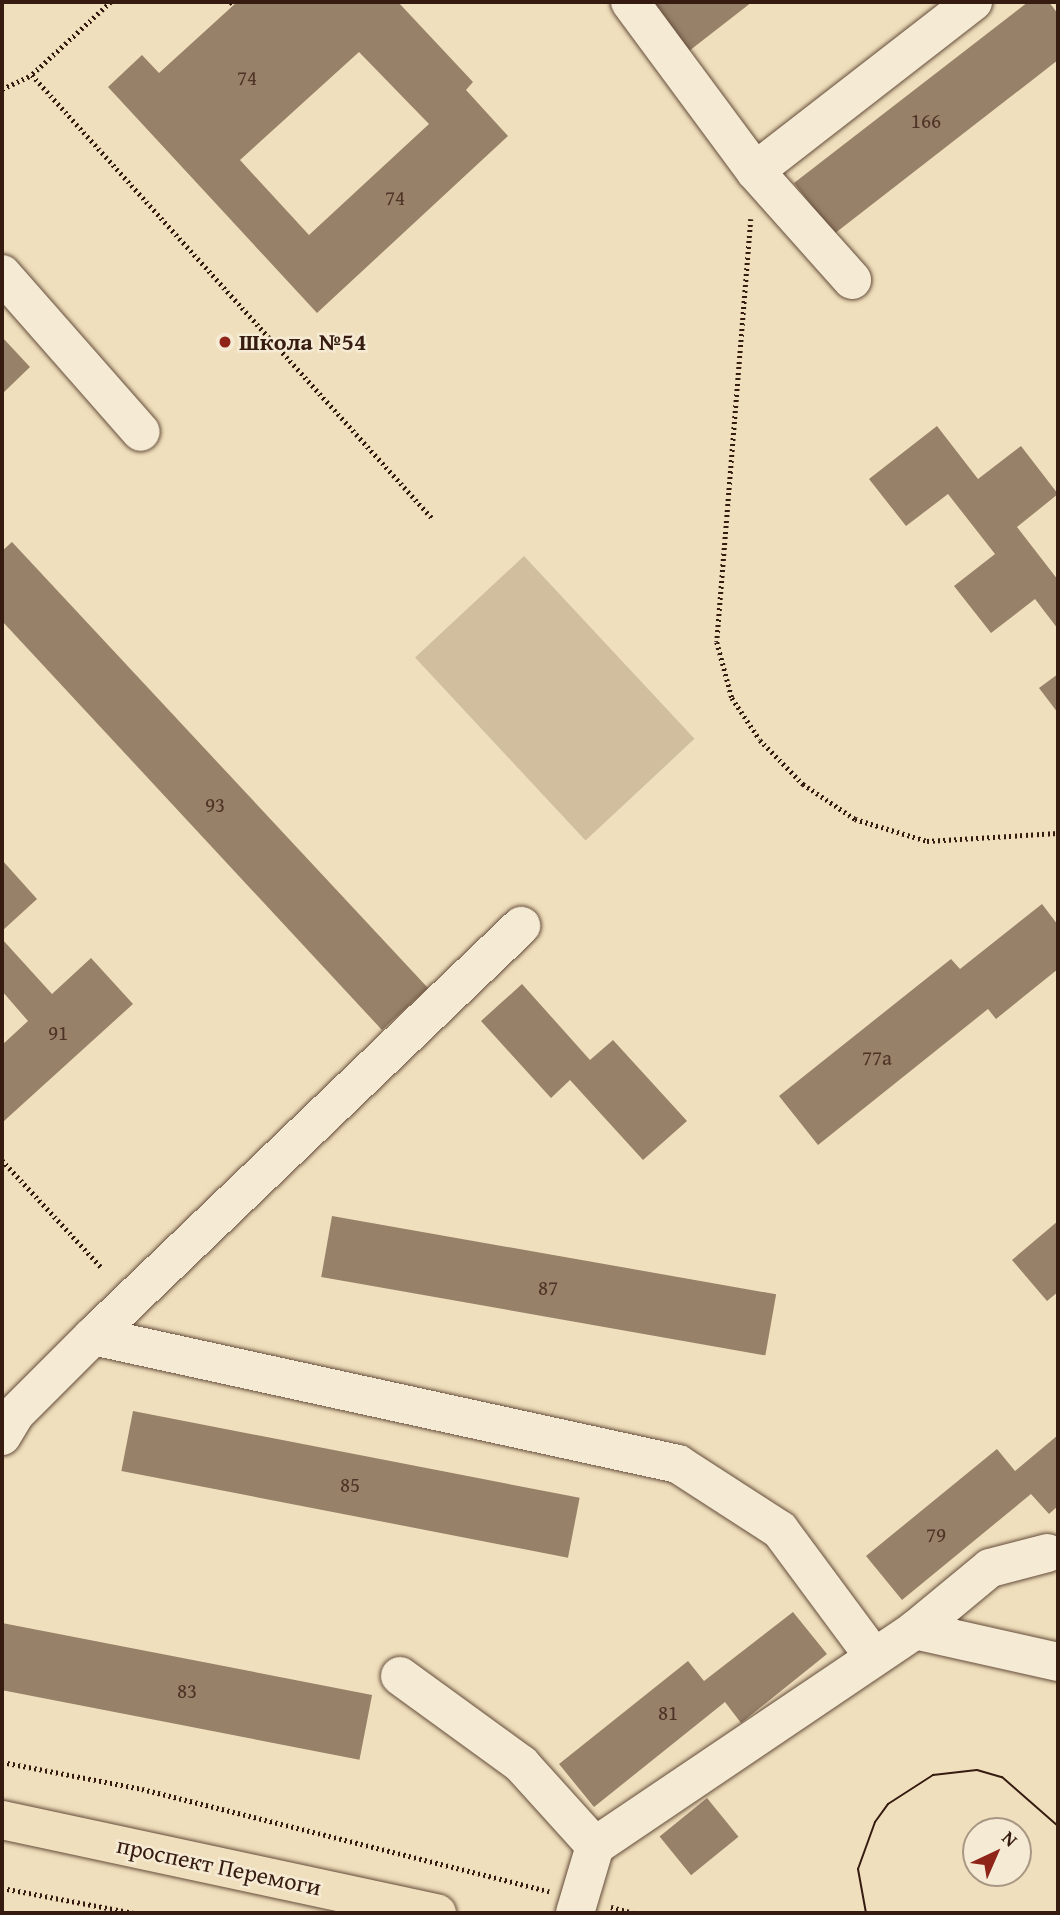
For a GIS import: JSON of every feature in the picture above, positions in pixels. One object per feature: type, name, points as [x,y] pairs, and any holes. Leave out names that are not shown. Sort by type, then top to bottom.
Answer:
[{"type":"main road","name":"проспект Перемоги","points":[[2,1820],[437,1913]]},
{"type":"lane","points":[[630,2],[755,171],[852,280]]},
{"type":"lane","points":[[755,171],[973,2]]},
{"type":"lane","points":[[2,274],[141,432]]},
{"type":"lane","points":[[2,1436],[15,1414],[93,1336],[522,926]]},
{"type":"lane","points":[[93,1336],[678,1464],[780,1530],[874,1657]]},
{"type":"lane","points":[[577,1906],[595,1846],[915,1630],[990,1569],[1047,1553]]},
{"type":"lane","points":[[915,1630],[1058,1662]]},
{"type":"lane","points":[[400,1676],[521,1764],[595,1846]]},
{"type":"path","points":[[2,89],[32,75],[111,2]]},
{"type":"path","points":[[32,75],[432,518]]},
{"type":"path","points":[[755,171],[717,642],[732,698],[760,740],[803,784],[855,819],[927,841],[1058,833]]},
{"type":"path","points":[[2,1160],[101,1267]]},
{"type":"path","points":[[2,1762],[142,1788],[577,1906],[634,1913]]},
{"type":"path","points":[[2,1888],[134,1913]]},
{"type":"shaded area","points":[[524,556],[694,739],[586,840],[415,658]]},
{"type":"building","points":[[237,2],[398,2],[473,82],[466,90],[508,136],[317,313],[108,87],[142,55],[159,73]],"holes":[[[359,52],[429,124],[309,235],[240,160]]]},
{"type":"building","points":[[650,2],[752,2],[689,51]]},
{"type":"building","points":[[1028,2],[1049,2],[1058,14],[1058,60],[834,234],[794,183]]},
{"type":"building","points":[[2,337],[30,367],[2,394]]},
{"type":"building","points":[[937,426],[978,479],[1021,446],[1058,494],[1017,527],[1058,580],[1058,629],[1035,599],[991,633],[954,586],[995,554],[948,494],[906,526],[869,479]]},
{"type":"building","points":[[12,542],[428,988],[382,1030],[2,621],[2,551]]},
{"type":"building","points":[[1058,674],[1058,713],[1039,688]]},
{"type":"building","points":[[2,860],[37,899],[2,931]]},
{"type":"building","points":[[1042,904],[1058,925],[1058,969],[996,1019],[988,1009],[818,1145],[779,1096],[951,959],[960,969]]},
{"type":"building","points":[[2,939],[52,994],[91,958],[133,1004],[4,1121],[2,1045],[28,1021],[2,991]]},
{"type":"building","points":[[522,984],[590,1060],[613,1040],[687,1121],[643,1160],[570,1080],[551,1098],[481,1021]]},
{"type":"building","points":[[332,1216],[776,1294],[765,1355],[321,1277]]},
{"type":"building","points":[[1058,1221],[1058,1292],[1047,1301],[1012,1260]]},
{"type":"building","points":[[133,1411],[580,1498],[568,1558],[121,1471]]},
{"type":"building","points":[[1058,1435],[1058,1506],[1049,1514],[1031,1494],[902,1600],[866,1556],[997,1449],[1015,1471]]},
{"type":"building","points":[[793,1612],[827,1654],[741,1723],[725,1702],[594,1807],[559,1764],[688,1661],[704,1681]]},
{"type":"building","points":[[2,1623],[372,1695],[359,1760],[2,1690]]},
{"type":"building","points":[[707,1798],[738,1837],[691,1875],[660,1836]]},
{"type":"tram line","points":[[866,1913],[858,1869],[875,1822],[888,1804],[933,1775],[977,1770],[1002,1777],[1058,1826]]},
{"type":"place","name":"Школа №54","points":[[225,342]]}]
